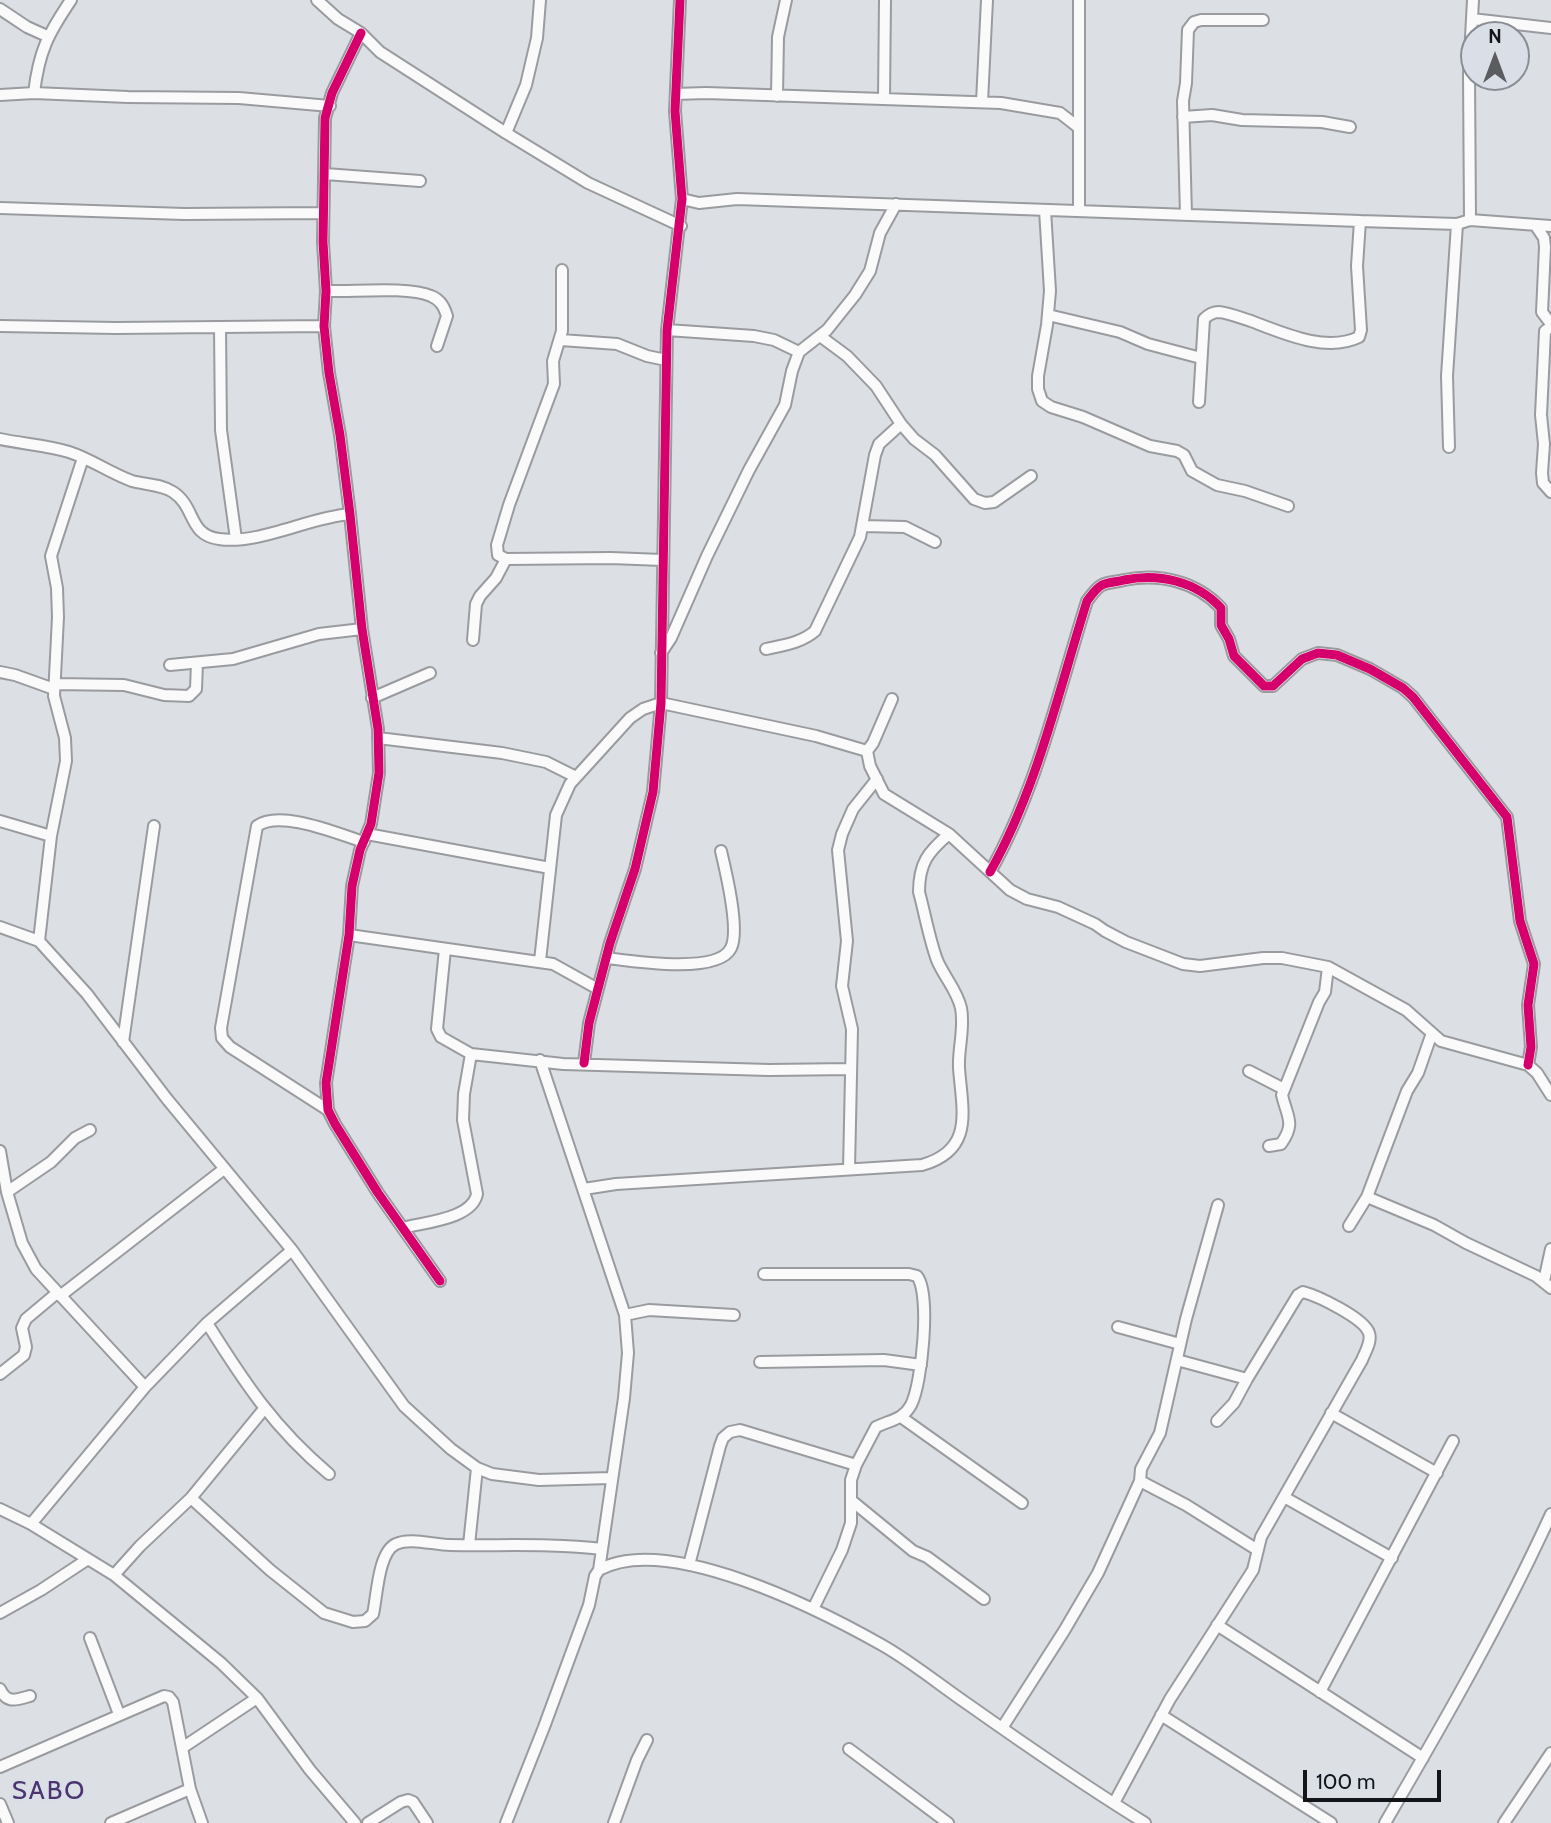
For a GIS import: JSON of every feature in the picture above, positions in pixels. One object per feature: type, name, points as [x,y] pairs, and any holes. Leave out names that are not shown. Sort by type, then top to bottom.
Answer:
[{"type":"street","points":[[34,93],[39,58],[47,36],[71,0]]},
{"type":"street","points":[[319,0],[338,19],[362,33],[380,52],[587,183],[681,221]]},
{"type":"street","points":[[506,133],[526,85],[537,38],[540,0]]},
{"type":"street","points":[[584,1063],[598,989],[635,869],[653,792],[661,703],[667,330],[682,199],[675,111],[680,0]]},
{"type":"street","points":[[776,96],[778,37],[786,0]]},
{"type":"street","points":[[884,99],[885,0]]},
{"type":"street","points":[[982,102],[987,0]]},
{"type":"street","points":[[1079,0],[1079,211]]},
{"type":"street","points":[[1470,220],[1469,74],[1473,0]]},
{"type":"street","points":[[0,9],[27,27],[47,36]]},
{"type":"street","points":[[1472,19],[1551,28]]},
{"type":"street","points":[[1186,215],[1183,117],[1186,35],[1190,26],[1200,20],[1264,20]]},
{"type":"street","points":[[328,1110],[326,1083],[349,935],[352,886],[376,803],[379,773],[378,738],[324,326],[325,118],[332,93],[362,33]]},
{"type":"street","points":[[0,95],[34,93],[239,98],[330,106]]},
{"type":"street","points":[[676,94],[1001,103],[1060,113],[1078,127]]},
{"type":"street","points":[[1060,113],[1079,102]]},
{"type":"street","points":[[1183,117],[1212,115],[1242,120],[1322,122],[1350,127]]},
{"type":"street","points":[[325,174],[420,181]]},
{"type":"street","points":[[682,199],[699,203],[737,199],[1457,224],[1470,220],[1551,226]]},
{"type":"street","points":[[681,221],[699,203]]},
{"type":"street","points":[[661,653],[671,638],[749,470],[785,405],[799,352],[839,318],[870,271],[880,233],[896,204]]},
{"type":"street","points":[[0,208],[184,214],[323,213]]},
{"type":"street","points":[[1045,210],[1050,291],[1038,376],[1042,401],[1150,446],[1177,451],[1184,455],[1192,471],[1217,485],[1245,491],[1288,506]]},
{"type":"street","points":[[1199,402],[1204,319],[1209,314],[1219,312],[1307,340],[1341,342],[1359,337],[1361,330],[1357,266],[1360,221]]},
{"type":"street","points":[[1449,447],[1447,376],[1457,224]]},
{"type":"street","points":[[1536,226],[1544,238],[1545,247],[1542,312],[1551,326],[1545,331],[1541,422],[1544,444],[1542,473],[1544,483],[1551,492]]},
{"type":"street","points":[[562,270],[561,340],[553,361],[553,390],[509,505],[497,545],[498,555],[506,559],[611,558],[662,561]]},
{"type":"street","points":[[326,292],[412,292],[431,296],[442,303],[447,316],[437,346]]},
{"type":"street","points":[[1048,315],[1120,332],[1148,344],[1202,358]]},
{"type":"street","points":[[0,326],[324,326]]},
{"type":"street","points":[[220,327],[220,430],[236,539]]},
{"type":"street","points":[[667,330],[754,336],[774,340],[799,352]]},
{"type":"street","points":[[820,335],[876,386],[914,439],[935,455],[974,499],[985,503],[994,502],[1031,477]]},
{"type":"street","points":[[561,340],[617,344],[666,360]]},
{"type":"street","points":[[766,649],[795,643],[815,631],[851,561],[863,526],[879,444],[901,424]]},
{"type":"street","points":[[0,439],[52,448],[83,458],[121,477],[168,489],[185,502],[197,530],[206,536],[219,539],[263,534],[329,516],[350,514]]},
{"type":"street","points":[[39,942],[51,836],[66,761],[65,738],[54,686],[58,607],[51,556],[83,458]]},
{"type":"street","points":[[863,526],[905,527],[935,542]]},
{"type":"street","points":[[473,640],[476,604],[496,578],[506,559]]},
{"type":"street","points":[[990,872],[1008,840],[1029,790],[1087,601],[1100,585],[1148,577],[1176,581],[1204,594],[1222,608],[1221,625],[1234,656],[1264,686],[1273,686],[1302,659],[1318,653],[1337,655],[1370,669],[1403,688],[1496,801],[1507,817],[1520,921],[1534,964],[1528,1004],[1531,1048],[1528,1065]]},
{"type":"street","points":[[170,665],[233,659],[320,634],[362,629]]},
{"type":"street","points":[[0,672],[54,686],[124,685],[164,695],[189,696],[196,689],[197,663]]},
{"type":"street","points":[[372,698],[430,673]]},
{"type":"street","points":[[892,698],[867,751],[870,766],[884,794],[949,834],[1010,890],[1027,899],[1058,907],[1126,942],[1183,964],[1200,966],[1282,958],[1328,967],[1406,1010],[1441,1041],[1528,1065],[1537,1073],[1551,1095]]},
{"type":"street","points":[[540,961],[556,815],[562,798],[576,777],[630,718],[643,709],[661,703],[816,736],[867,751]]},
{"type":"street","points":[[378,738],[502,753],[546,762],[576,777]]},
{"type":"street","points":[[849,1169],[851,1019],[842,986],[847,941],[838,850],[853,809],[877,779]]},
{"type":"street","points":[[0,821],[51,836]]},
{"type":"street","points":[[440,1281],[378,1193],[328,1110],[230,1047],[222,1038],[221,1028],[257,826],[269,821],[284,821],[365,838],[550,868]]},
{"type":"street","points":[[123,1042],[154,826]]},
{"type":"street","points":[[584,1189],[616,1184],[922,1165],[939,1160],[954,1147],[961,1134],[964,1106],[959,1068],[961,1007],[936,958],[919,892],[920,873],[927,854],[949,834]]},
{"type":"street","points":[[607,958],[661,965],[685,965],[701,963],[728,953],[733,945],[734,935],[722,851]]},
{"type":"street","points":[[0,927],[39,942],[87,994],[224,1169],[292,1250],[404,1406],[451,1449],[477,1468],[492,1474],[539,1480],[611,1478]]},
{"type":"street","points":[[349,935],[540,961],[553,964],[598,989]]},
{"type":"street","points":[[445,949],[437,1029],[441,1037],[471,1054],[563,1064],[769,1070],[851,1069]]},
{"type":"street","points":[[1269,1146],[1281,1144],[1289,1131],[1288,1113],[1282,1095],[1325,992],[1328,967]]},
{"type":"street","points":[[1349,1226],[1367,1197],[1432,1033]]},
{"type":"street","points":[[403,1228],[460,1214],[476,1201],[463,1119],[471,1054]]},
{"type":"street","points":[[540,1060],[625,1315],[628,1353],[624,1398],[599,1570]]},
{"type":"street","points":[[1249,1071],[1284,1089]]},
{"type":"street","points":[[7,1192],[51,1162],[75,1138],[90,1130]]},
{"type":"street","points":[[0,1151],[7,1192],[22,1243],[36,1269],[145,1387]]},
{"type":"street","points":[[0,1374],[24,1355],[26,1347],[22,1328],[26,1319],[224,1169]]},
{"type":"street","points":[[1367,1197],[1419,1218],[1547,1284],[1551,1249]]},
{"type":"street","points":[[1002,1728],[1098,1573],[1140,1480],[1141,1469],[1160,1433],[1180,1345],[1218,1205]]},
{"type":"street","points":[[31,1524],[145,1387],[207,1322],[292,1250]]},
{"type":"street","points":[[764,1274],[877,1273],[917,1276],[921,1281],[923,1294],[924,1344],[912,1404],[901,1418],[876,1427],[856,1465],[851,1480],[851,1523],[842,1550],[813,1609]]},
{"type":"street","points":[[1114,1803],[1161,1715],[1253,1570],[1256,1549],[1362,1360],[1370,1334],[1363,1325],[1313,1295],[1303,1292],[1298,1295],[1234,1403],[1217,1420]]},
{"type":"street","points":[[625,1315],[649,1310],[734,1315]]},
{"type":"street","points":[[207,1322],[264,1409],[302,1452],[329,1474]]},
{"type":"street","points":[[1118,1326],[1180,1345]]},
{"type":"street","points":[[760,1363],[884,1360],[921,1365]]},
{"type":"street","points":[[1177,1360],[1247,1379]]},
{"type":"street","points":[[114,1575],[140,1546],[191,1498],[264,1409]]},
{"type":"street","points":[[1331,1413],[1437,1473]]},
{"type":"street","points":[[901,1418],[1022,1503]]},
{"type":"street","points":[[689,1565],[720,1446],[723,1438],[730,1432],[740,1430],[760,1434],[856,1465]]},
{"type":"street","points":[[1320,1692],[1453,1441]]},
{"type":"street","points":[[469,1545],[477,1468]]},
{"type":"street","points":[[1140,1480],[1256,1549]]},
{"type":"street","points":[[1284,1497],[1392,1558]]},
{"type":"street","points":[[191,1498],[270,1570],[324,1613],[353,1622],[365,1621],[373,1614],[382,1564],[388,1551],[396,1543],[542,1544],[601,1549]]},
{"type":"street","points":[[852,1502],[913,1551],[927,1557],[984,1600]]},
{"type":"street","points":[[0,1509],[31,1524],[114,1575],[222,1663],[257,1699],[310,1770],[355,1823]]},
{"type":"street","points":[[1385,1823],[1517,1589],[1551,1514]]},
{"type":"street","points":[[0,1613],[88,1559]]},
{"type":"street","points":[[506,1823],[589,1605],[595,1576],[608,1565],[664,1560],[760,1587],[813,1609],[884,1646],[1145,1823]]},
{"type":"street","points":[[1217,1625],[1423,1758]]},
{"type":"street","points":[[90,1637],[119,1714]]},
{"type":"street","points":[[0,1689],[7,1699],[13,1701],[30,1696]]},
{"type":"street","points":[[0,1767],[157,1697],[169,1697],[173,1702],[190,1788],[202,1823]]},
{"type":"street","points":[[182,1748],[257,1699]]},
{"type":"street","points":[[1161,1715],[1331,1823]]},
{"type":"street","points":[[614,1823],[647,1740]]},
{"type":"street","points":[[849,1749],[948,1823]]},
{"type":"street","points":[[1504,1823],[1551,1754]]},
{"type":"street","points":[[111,1823],[190,1788]]},
{"type":"street","points":[[368,1823],[408,1800],[413,1802],[427,1823]]},
{"type":"street","points":[[0,1804],[8,1823]]},
{"type":"cycle path","points":[[584,1063],[589,1023],[610,943],[635,869],[653,792],[661,703],[667,330],[682,199],[675,111],[680,0]]},
{"type":"cycle path","points":[[361,33],[332,93],[325,118],[324,326],[350,514],[362,629],[378,729],[379,773],[371,824],[360,850],[352,886],[349,935],[326,1083],[328,1110],[335,1124],[378,1193],[440,1281]]},
{"type":"cycle path","points":[[990,872],[1034,774],[1087,601],[1102,585],[1124,580],[1150,578],[1189,585],[1221,608],[1221,625],[1234,656],[1264,686],[1273,686],[1302,659],[1318,653],[1337,655],[1370,669],[1403,688],[1413,697],[1507,817],[1520,921],[1534,964],[1528,1005],[1531,1047],[1528,1065]]},
{"type":"district","name":"SABO","points":[[49,1791]]}]
